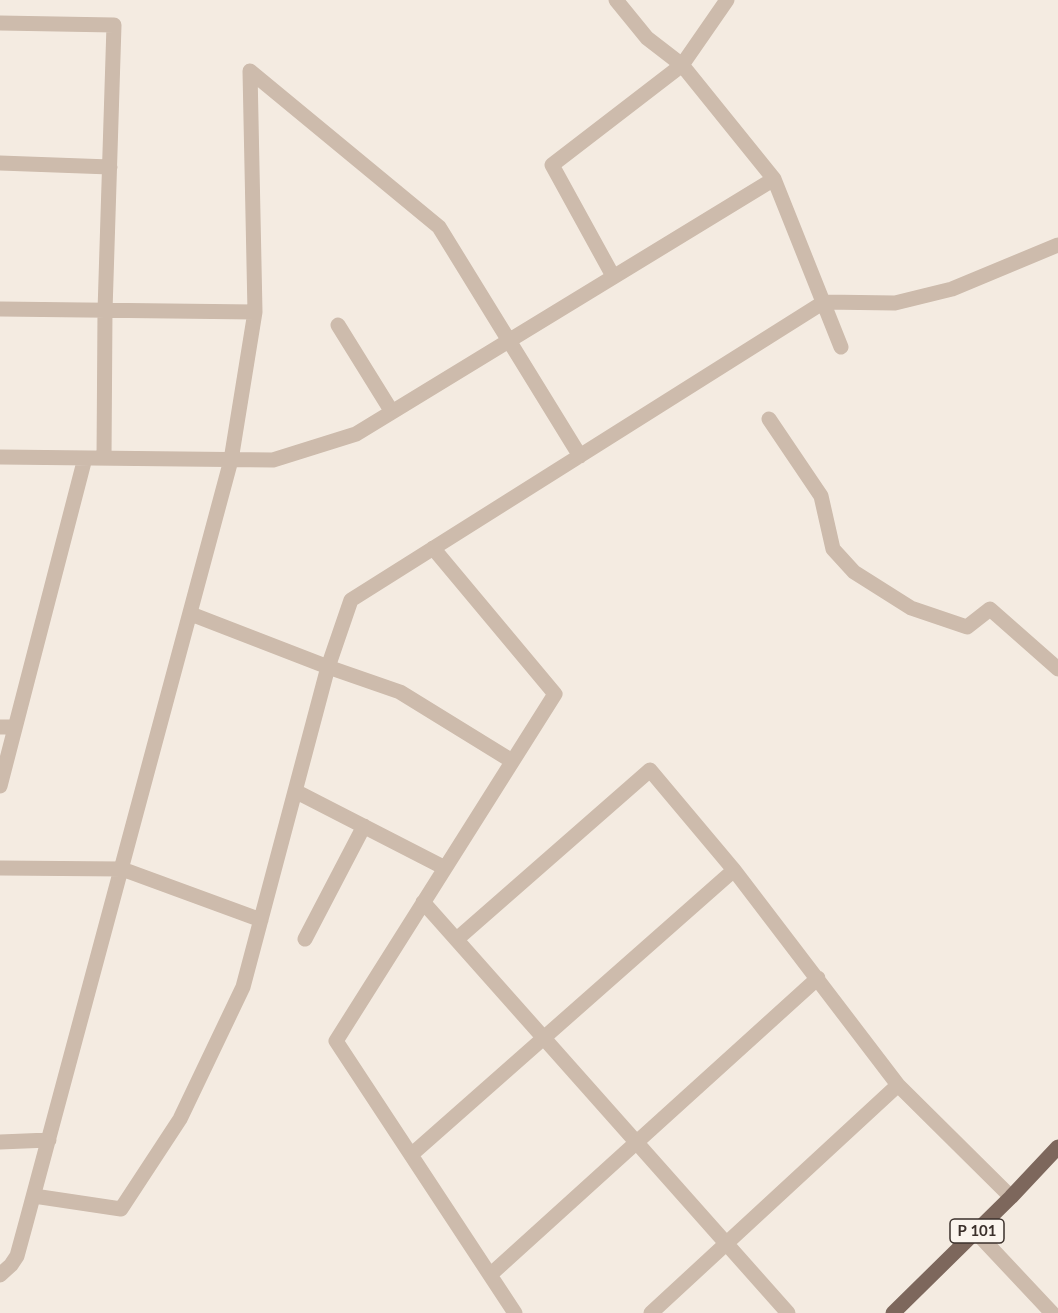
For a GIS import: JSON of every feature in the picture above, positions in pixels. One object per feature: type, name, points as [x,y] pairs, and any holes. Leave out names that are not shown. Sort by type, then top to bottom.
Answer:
[{"type":"main road","name":"P 101","points":[[893,1313],[1011,1197],[1058,1147]]},
{"type":"street","points":[[616,0],[647,38],[682,65],[774,179],[841,348]]},
{"type":"street","points":[[613,276],[552,165],[682,65],[727,0]]},
{"type":"street","points":[[0,23],[114,25],[105,310],[104,458]]},
{"type":"street","points":[[0,1275],[17,1256],[231,460],[255,312],[250,70],[439,227],[580,456]]},
{"type":"street","points":[[0,164],[110,167]]},
{"type":"street","points":[[0,457],[273,460],[356,434],[774,179]]},
{"type":"street","points":[[34,1196],[121,1209],[180,1119],[243,987],[328,668],[351,600],[824,302],[895,303],[952,289],[1058,245]]},
{"type":"street","points":[[0,309],[255,312]]},
{"type":"street","points":[[338,325],[392,412]]},
{"type":"street","points":[[769,419],[821,496],[833,549],[854,572],[911,608],[967,627],[990,609],[1058,669]]},
{"type":"street","points":[[0,786],[8,727],[86,458]]},
{"type":"street","points":[[433,548],[555,694],[336,1041],[515,1313]]},
{"type":"street","points":[[191,614],[328,668],[400,692],[512,761]]},
{"type":"street","points":[[457,939],[650,770],[734,870],[898,1085],[1011,1197]]},
{"type":"street","points":[[295,791],[445,868]]},
{"type":"street","points":[[305,939],[364,826]]},
{"type":"street","points":[[0,868],[122,869],[261,920]]},
{"type":"street","points":[[411,1155],[734,870]]},
{"type":"street","points":[[423,902],[788,1313]]},
{"type":"street","points":[[490,1275],[818,978]]},
{"type":"street","points":[[651,1313],[898,1085]]},
{"type":"street","points":[[0,1142],[49,1140]]},
{"type":"street","points":[[976,1232],[1052,1313]]}]
